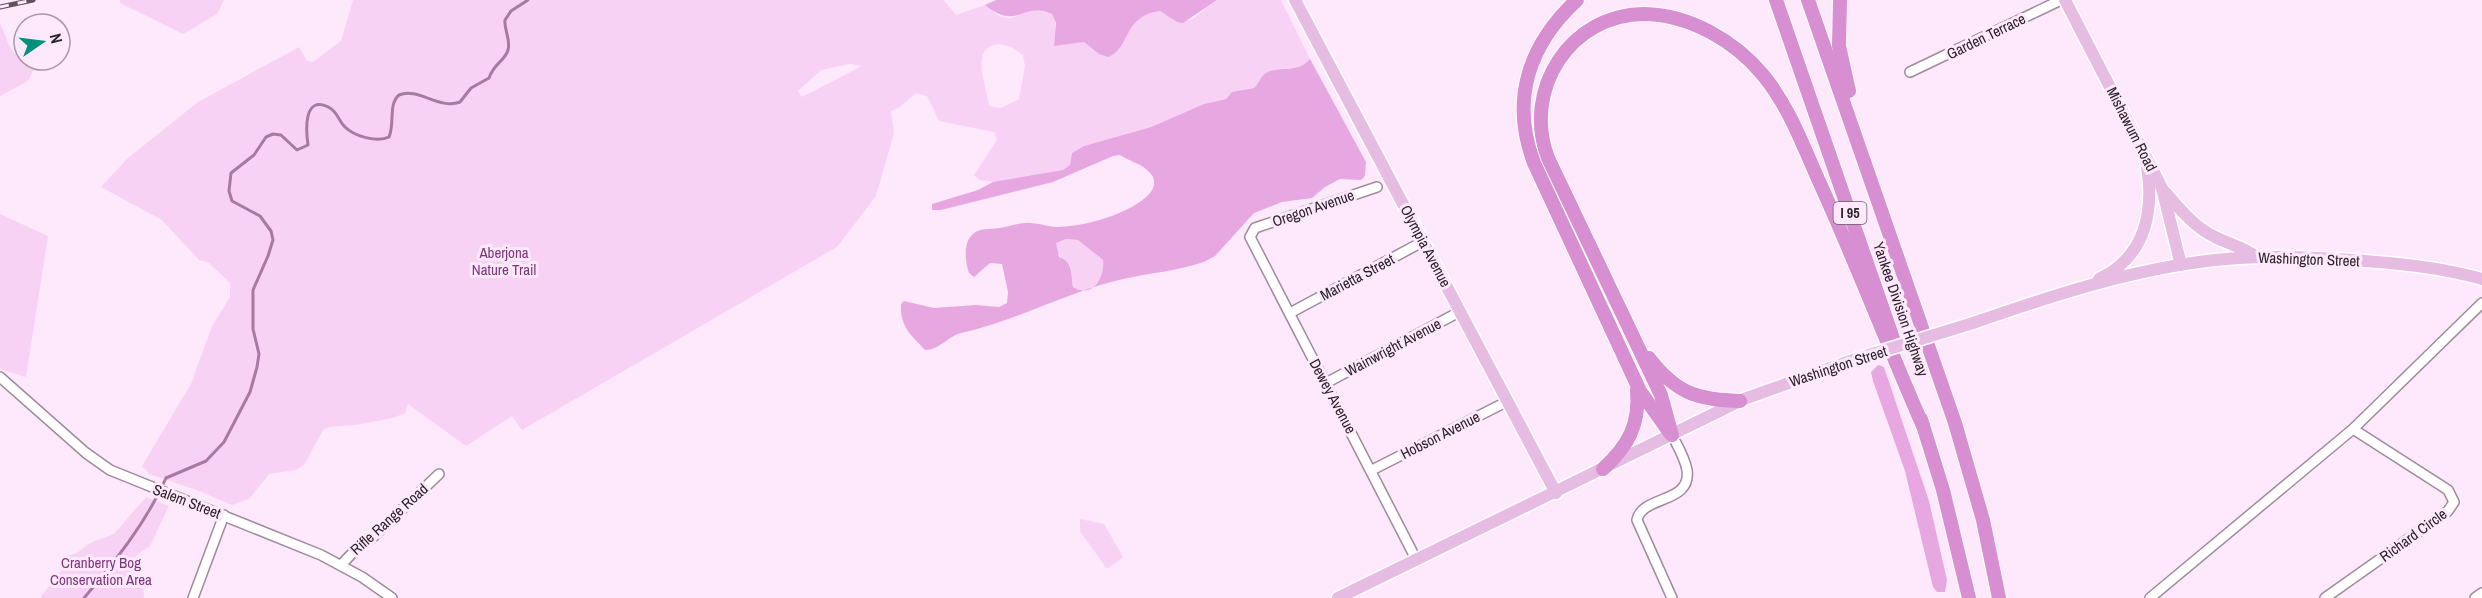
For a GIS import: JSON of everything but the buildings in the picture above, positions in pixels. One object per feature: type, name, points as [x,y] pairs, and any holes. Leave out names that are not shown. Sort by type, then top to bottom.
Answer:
[{"type":"highway","points":[[1576,0],[1556,20],[1535,54],[1525,88],[1525,131],[1534,163],[1648,405],[1672,435]]},
{"type":"highway","name":"Yankee Division Highway","points":[[1776,0],[1923,426],[1946,500],[1969,598]]},
{"type":"highway","name":"Yankee Division Highway","points":[[1808,0],[1948,401],[1983,520],[1999,598]]},
{"type":"highway","points":[[1840,0],[1838,28],[1841,61],[1872,184]]},
{"type":"highway","points":[[1672,435],[1663,400],[1548,158],[1542,140],[1540,112],[1550,72],[1575,41],[1598,26],[1618,18],[1657,15],[1679,20],[1717,36],[1747,58],[1774,89],[1789,115],[1844,237],[1877,324],[1923,426]]},
{"type":"highway","points":[[1630,331],[1661,373],[1682,390],[1705,399],[1740,401]]},
{"type":"highway","points":[[1603,469],[1627,445],[1634,429],[1638,403],[1634,376]]},
{"type":"highway","points":[[1983,520],[2006,598]]},
{"type":"main road","name":"Olympia Avenue","points":[[1294,0],[1556,493]]},
{"type":"main road","name":"Mishawum Road","points":[[2063,0],[2162,188],[2181,265]]},
{"type":"main road","points":[[2078,288],[2106,276],[2117,268],[2133,252],[2145,231],[2149,196],[2148,174],[2141,146]]},
{"type":"main road","points":[[2162,188],[2199,228],[2222,241],[2246,248],[2257,257]]},
{"type":"main road","name":"Washington Street","points":[[1338,598],[1740,401],[1856,359],[2078,288],[2181,265],[2257,257],[2406,264],[2447,270],[2482,279]]},
{"type":"street","name":"Garden Terrace","points":[[1910,72],[2063,0]]},
{"type":"street","name":"Oregon Avenue","points":[[1251,232],[1255,228],[1377,187]]},
{"type":"street","name":"Dewey Avenue","points":[[1251,232],[1251,240],[1372,470],[1417,561]]},
{"type":"street","name":"Marietta Street","points":[[1290,313],[1424,241]]},
{"type":"street","points":[[2150,598],[2353,429],[2482,303]]},
{"type":"street","name":"Wainwright Avenue","points":[[1326,383],[1461,311]]},
{"type":"street","name":"Salem Street","points":[[0,377],[103,465],[160,491],[224,515],[341,565],[392,598]]},
{"type":"street","name":"Hobson Avenue","points":[[1372,470],[1508,401]]},
{"type":"street","name":"Richard Circle","points":[[2325,598],[2448,511],[2454,502],[2448,490],[2353,429]]},
{"type":"street","points":[[1672,435],[1687,470],[1686,482],[1676,494],[1641,511],[1637,520],[1672,598]]},
{"type":"street","name":"Rifle Range Road","points":[[341,565],[439,474]]},
{"type":"street","points":[[193,598],[224,515]]},
{"type":"street","points":[[2475,598],[2482,593]]},
{"type":"green space","points":[[120,0],[224,0],[217,14],[183,34],[120,3]]},
{"type":"green space","name":"Aberjona Nature Trail","points":[[353,0],[944,0],[956,15],[985,5],[1007,18],[1029,10],[1045,10],[1050,12],[1055,22],[1054,43],[1084,42],[1099,54],[1116,53],[1133,25],[1152,11],[1167,14],[1177,22],[1191,20],[1217,0],[1281,0],[1310,59],[1299,67],[1274,72],[1254,88],[1233,92],[1226,99],[1204,104],[1151,127],[1084,146],[1072,153],[1070,165],[1063,170],[993,182],[979,180],[974,175],[997,140],[994,132],[939,121],[927,96],[916,93],[900,107],[891,111],[894,133],[876,196],[837,247],[522,430],[512,416],[466,446],[408,404],[405,413],[393,418],[329,427],[323,430],[304,465],[296,470],[269,474],[249,499],[232,505],[149,474],[142,466],[191,384],[212,326],[230,297],[230,283],[209,263],[199,260],[162,220],[101,187],[128,158],[198,102],[299,47],[307,61],[313,62],[341,41]],"holes":[[[1000,44],[1013,48],[1023,55],[1025,66],[1019,99],[1001,108],[989,106],[982,69],[984,52],[990,46]],[[849,64],[862,66],[802,97],[798,91],[821,70]]]},
{"type":"green space","points":[[0,23],[12,50],[12,72],[32,72],[28,81],[0,96]]},
{"type":"green space","points":[[0,214],[48,236],[26,377],[0,369]]},
{"type":"green space","points":[[1066,239],[1078,240],[1103,260],[1102,274],[1096,285],[1091,288],[1080,290],[1073,287],[1070,265],[1058,253],[1055,243]]},
{"type":"green space","name":"Cranberry Bog Conservation Area","points":[[146,497],[169,506],[150,546],[129,564],[143,585],[144,598],[40,598],[69,560],[67,556],[77,553],[90,543],[114,534]]},
{"type":"green space","points":[[1080,519],[1104,524],[1123,557],[1107,569],[1080,531]]},
{"type":"shaded area","points":[[996,0],[1217,0],[1183,23],[1177,22],[1160,11],[1148,14],[1133,25],[1120,47],[1108,57],[1099,54],[1084,42],[1054,46],[1056,23],[1052,14],[1034,10],[1005,16],[985,5]]},
{"type":"shaded area","points":[[1310,59],[1366,162],[1365,176],[1361,180],[1340,179],[1325,187],[1312,198],[1282,202],[1254,213],[1215,256],[1204,262],[1092,288],[1102,274],[1103,260],[1078,240],[1066,239],[1056,243],[1059,257],[1069,265],[1073,287],[1085,290],[1002,321],[956,335],[930,349],[925,350],[907,330],[901,312],[901,304],[904,301],[934,308],[976,305],[999,307],[1007,303],[1008,292],[1002,264],[990,263],[974,277],[969,273],[966,247],[970,237],[976,232],[1026,223],[1057,227],[1094,222],[1120,213],[1142,200],[1152,191],[1154,180],[1143,167],[1120,155],[1053,182],[941,210],[932,210],[932,204],[978,190],[993,182],[1063,170],[1070,165],[1072,153],[1084,146],[1151,127],[1204,104],[1226,99],[1232,92],[1254,88],[1266,73],[1305,64]]},
{"type":"shaded area","points":[[1878,365],[1884,367],[1929,501],[1947,580],[1945,592],[1937,592],[1933,587],[1905,471],[1873,381],[1871,372]]},
{"type":"waterway","points":[[84,598],[140,526],[166,478],[206,461],[224,442],[250,392],[259,354],[253,329],[253,290],[273,240],[271,231],[260,216],[232,201],[229,191],[231,173],[254,155],[266,137],[273,134],[281,135],[297,150],[308,145],[308,116],[315,105],[330,108],[345,127],[354,133],[366,138],[384,139],[389,137],[391,132],[394,104],[399,95],[414,94],[452,104],[460,102],[471,88],[489,78],[507,54],[509,46],[505,20],[511,11],[528,0]]},
{"type":"railway","points":[[0,7],[33,0]]}]
